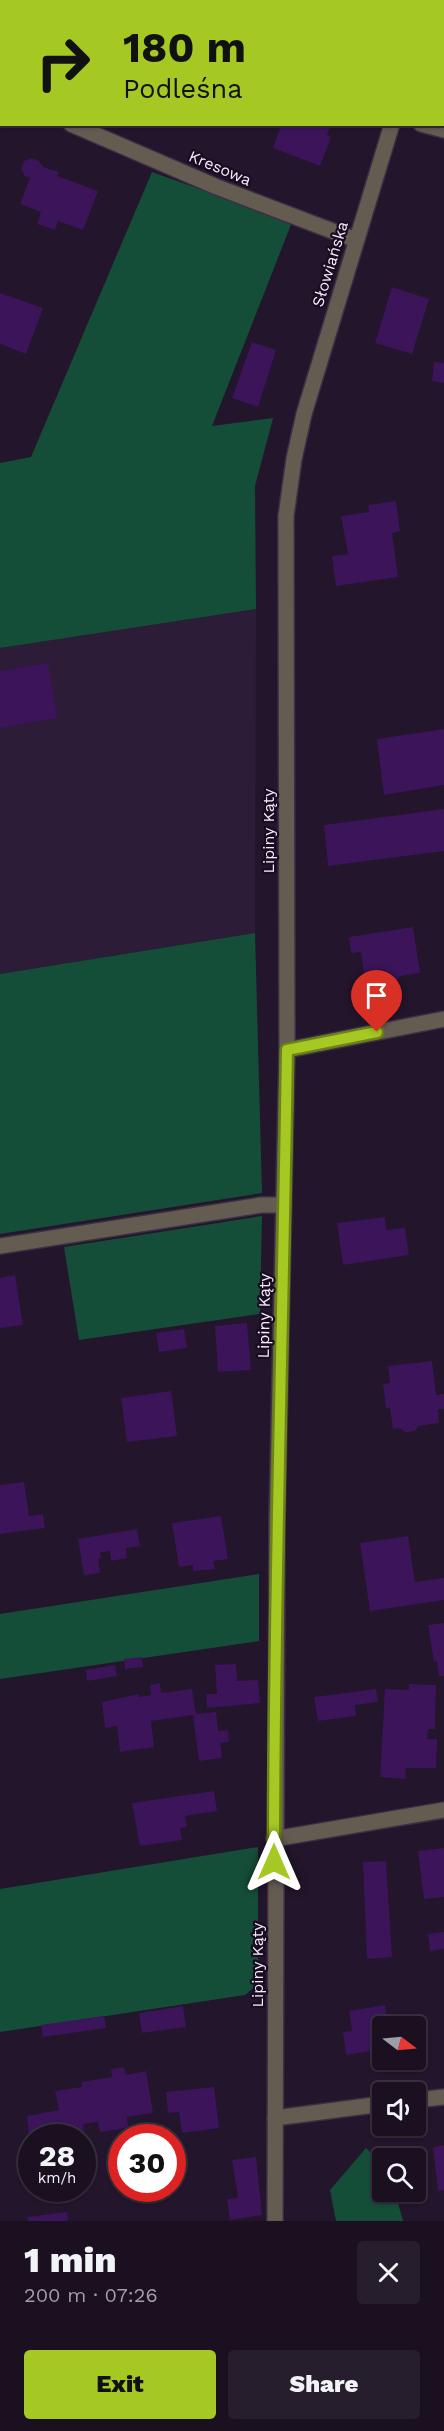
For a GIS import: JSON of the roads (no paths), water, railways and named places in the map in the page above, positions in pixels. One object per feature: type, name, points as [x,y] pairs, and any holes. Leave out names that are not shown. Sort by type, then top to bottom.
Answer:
[{"type":"street","name":"Kresowa","points":[[76,126],[218,187],[356,240]]},
{"type":"street","name":"Słowiańska","points":[[304,414],[391,126]]},
{"type":"street","points":[[429,126],[444,130]]},
{"type":"street","name":"Lipiny Kąty","points":[[275,2221],[276,1519],[287,1050],[286,516],[294,459],[304,414]]},
{"type":"street","points":[[287,1050],[444,1019]]},
{"type":"street","points":[[0,1246],[261,1204],[284,1205]]},
{"type":"street","points":[[274,1839],[444,1810]]},
{"type":"street","points":[[426,2099],[444,2097]]},
{"type":"street","points":[[275,2118],[372,2105]]}]
